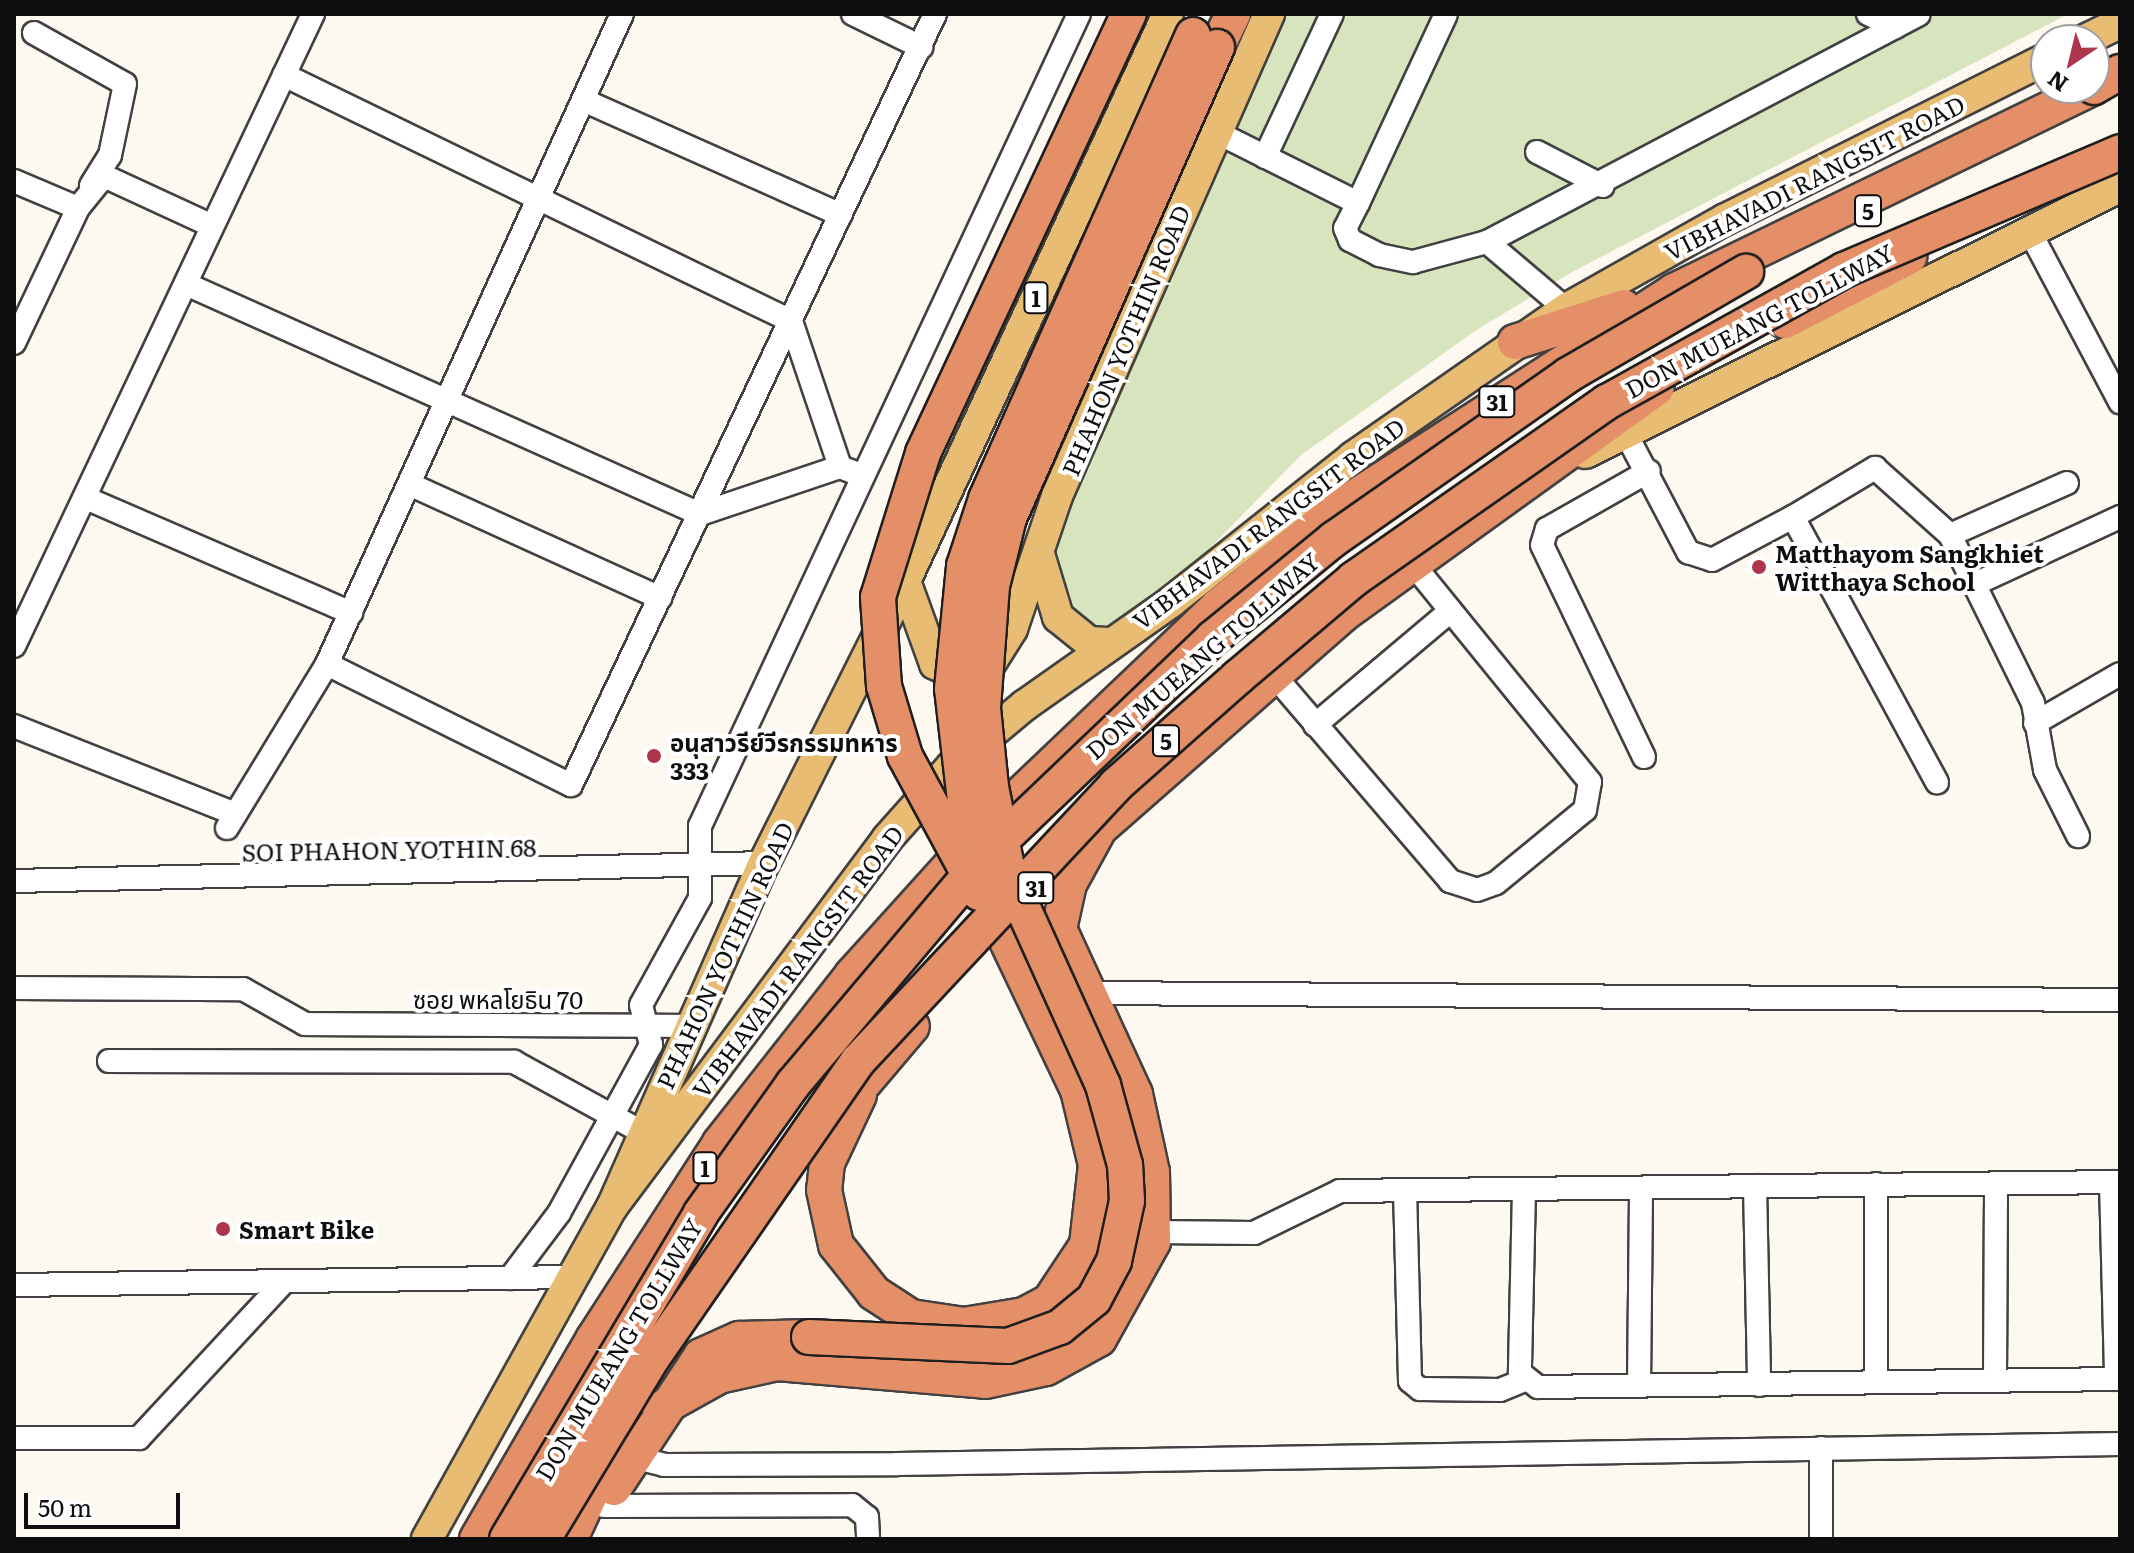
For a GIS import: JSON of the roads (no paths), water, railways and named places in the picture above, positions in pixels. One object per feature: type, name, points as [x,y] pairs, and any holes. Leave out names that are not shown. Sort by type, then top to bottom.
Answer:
[{"type":"highway","points":[[868,1077],[827,1163],[824,1190],[836,1245],[854,1272],[911,1317],[994,1323],[1050,1301],[1087,1245],[1096,1165],[1078,1090],[1002,931],[905,756],[884,686],[878,597],[923,453],[1129,14]]},
{"type":"highway","points":[[1002,931],[967,818],[956,747],[953,628],[964,566],[986,499],[1195,28],[1233,14]]},
{"type":"highway","points":[[576,1539],[604,1506],[686,1370],[720,1345],[761,1335],[1008,1346],[1060,1327],[1094,1299],[1114,1261],[1127,1201],[1125,1165],[1103,1085],[1009,877],[991,787],[983,708],[991,602],[1009,518],[1195,28]]},
{"type":"highway","name":"DON MUEANG TOLLWAY","points":[[507,1539],[623,1334],[793,1084],[990,851],[1090,752],[1213,638],[1465,443],[1688,302],[2120,89]]},
{"type":"highway","name":"VIBHAVADI RANGSIT ROAD","points":[[981,832],[1218,606],[1344,504],[1674,291],[2060,104]]},
{"type":"highway","name":"5","points":[[1991,151],[2067,104]]},
{"type":"highway","name":"DON MUEANG TOLLWAY","points":[[543,1539],[653,1357],[858,1061],[1116,785],[1354,579],[1487,481],[1716,338],[2120,139]]},
{"type":"highway","name":"5","points":[[2016,191],[2120,151]]},
{"type":"highway","name":"31","points":[[868,1077],[1009,914],[1103,823],[1272,673],[1411,562],[1672,378],[2120,151]]},
{"type":"highway","points":[[1515,342],[1674,291]]},
{"type":"highway","points":[[660,1409],[719,1376],[777,1363],[985,1381],[1046,1368],[1099,1339],[1128,1296],[1152,1232],[1152,1172],[1135,1094],[1059,929],[1060,906],[1103,823]]},
{"type":"highway","name":"1","points":[[477,1539],[594,1338],[720,1143],[852,975],[981,832]]},
{"type":"highway","points":[[570,1539],[657,1364],[868,1077]]},
{"type":"main road","name":"PHAHON YOTHIN ROAD","points":[[905,581],[935,664],[969,680],[999,657],[1039,548],[1269,14]]},
{"type":"main road","name":"PHAHON YOTHIN ROAD","points":[[427,1539],[612,1207],[642,1132],[764,863],[905,581],[1195,28]]},
{"type":"main road","name":"VIBHAVADI RANGSIT ROAD","points":[[612,1207],[887,839],[952,766],[1108,643],[1515,342],[1566,309],[1726,219],[2030,67]]},
{"type":"main road","name":"31","points":[[1508,493],[2120,187]]},
{"type":"main road","points":[[1039,548],[1058,617],[1089,642],[1108,643]]},
{"type":"street","points":[[14,646],[88,499],[210,225],[313,14]]},
{"type":"street","points":[[14,726],[231,821],[327,664],[622,14]]},
{"type":"street","points":[[853,14],[921,47]]},
{"type":"street","points":[[327,664],[571,785],[935,14]]},
{"type":"street","points":[[510,1278],[559,1213],[651,1045],[641,1005],[700,898],[700,826],[851,471],[1079,14]]},
{"type":"street","points":[[1265,157],[1332,14]]},
{"type":"street","points":[[1446,14],[1345,228],[1350,240],[1379,255],[1413,262],[1487,242],[1603,186],[1919,14]]},
{"type":"street","points":[[1871,14],[1895,27]]},
{"type":"street","points":[[14,343],[78,208],[110,155],[125,84],[34,33]]},
{"type":"street","points":[[284,75],[540,194],[791,321],[851,471]]},
{"type":"street","points":[[583,100],[841,215]]},
{"type":"street","points":[[1216,132],[1358,203]]},
{"type":"street","points":[[1537,152],[1603,186]]},
{"type":"street","points":[[91,185],[104,176],[210,225]]},
{"type":"street","points":[[14,181],[78,208]]},
{"type":"street","points":[[2029,230],[2111,360],[2120,402]]},
{"type":"street","points":[[1487,242],[1566,309]]},
{"type":"street","points":[[186,284],[700,514],[851,471]]},
{"type":"street","points":[[1625,432],[1649,471],[1688,552],[1712,560],[1875,468],[1950,535],[2033,703],[2045,770],[2078,836]]},
{"type":"street","points":[[1644,757],[1542,545],[1547,529],[1649,471]]},
{"type":"street","points":[[1950,535],[2067,483]]},
{"type":"street","points":[[409,484],[660,598]]},
{"type":"street","points":[[88,499],[351,613]]},
{"type":"street","points":[[1793,517],[1937,782]]},
{"type":"street","points":[[1975,584],[2120,517]]},
{"type":"street","points":[[1272,673],[1461,888],[1496,883],[1585,810],[1590,782],[1411,562]]},
{"type":"street","points":[[1315,725],[1449,612]]},
{"type":"street","points":[[2035,723],[2120,674]]},
{"type":"street","name":"SOI PHAHON YOTHIN 68","points":[[14,881],[700,869],[764,863]]},
{"type":"street","name":"ซอย พหลโยธิน 70","points":[[14,988],[243,989],[305,1024],[690,1026]]},
{"type":"street","points":[[1087,993],[2120,1000]]},
{"type":"street","points":[[109,1061],[514,1062],[642,1132]]},
{"type":"street","points":[[1152,1232],[1254,1233],[1340,1191],[2116,1182],[2118,1379],[1538,1387],[1525,1380]]},
{"type":"street","points":[[1995,1380],[1996,1183]]},
{"type":"street","points":[[1876,1184],[1876,1381]]},
{"type":"street","points":[[1755,1186],[1759,1385]]},
{"type":"street","points":[[1639,1386],[1641,1188]]},
{"type":"street","points":[[1405,1190],[1410,1381],[1420,1389],[1500,1390],[1525,1380]]},
{"type":"street","points":[[1524,1190],[1525,1380]]},
{"type":"street","points":[[14,1285],[282,1284],[572,1277]]},
{"type":"street","points":[[14,1438],[139,1438],[282,1284]]},
{"type":"street","points":[[633,1457],[664,1465],[897,1464],[2120,1444]]},
{"type":"street","points":[[1821,1448],[1821,1539]]},
{"type":"street","points":[[604,1506],[852,1505],[867,1517],[868,1539]]},
{"type":"place","name":"Matthayom Sangkhiet Witthaya School","points":[[1759,567]]},
{"type":"place","name":"อนุสาวรีย์วีรกรรมทหาร 333","points":[[654,756]]},
{"type":"place","name":"Smart Bike","points":[[223,1229]]}]
